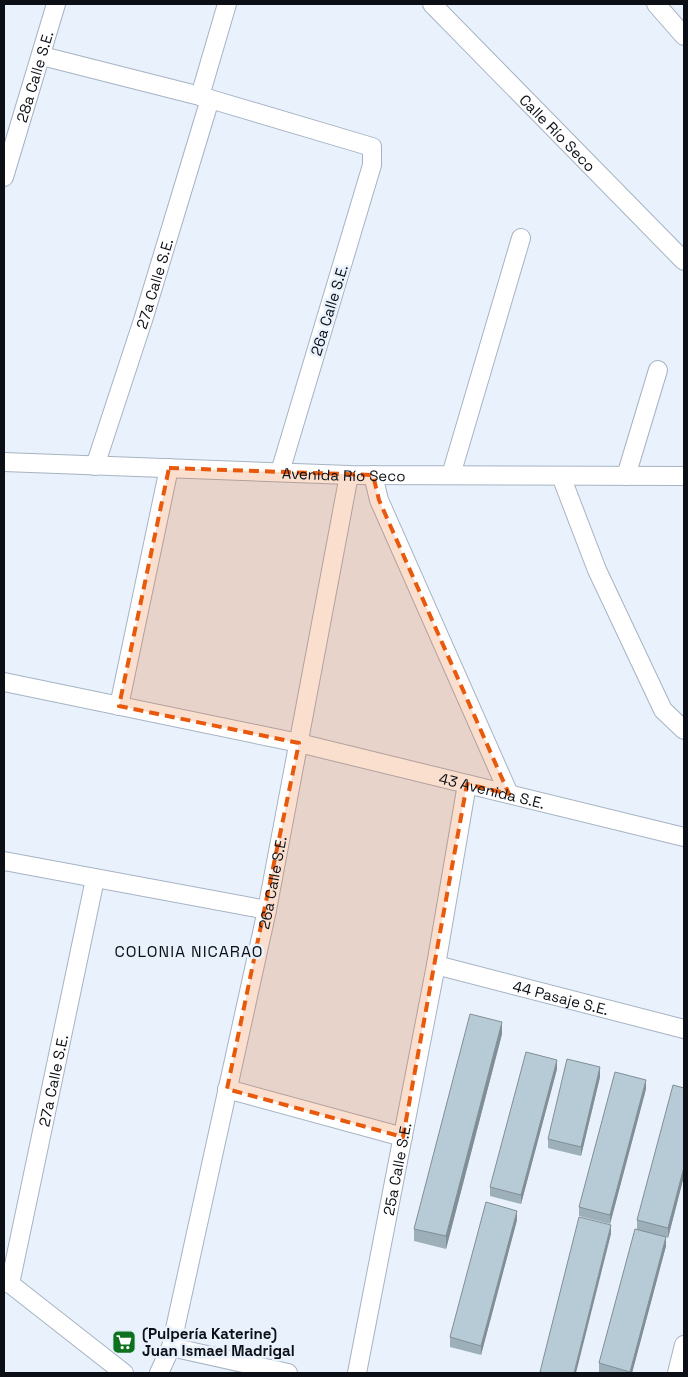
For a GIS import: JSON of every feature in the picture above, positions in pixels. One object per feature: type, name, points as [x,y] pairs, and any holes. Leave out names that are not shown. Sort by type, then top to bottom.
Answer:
[{"type":"street","name":"28a Calle S.E.","points":[[4,177],[42,56],[56,4]]},
{"type":"street","name":"27a Calle S.E.","points":[[95,466],[144,317],[205,97],[228,4]]},
{"type":"street","name":"Calle Río Seco","points":[[432,4],[684,261]]},
{"type":"street","points":[[656,4],[684,36]]},
{"type":"street","points":[[42,56],[205,97]]},
{"type":"street","name":"26a Calle S.E.","points":[[205,97],[372,147],[372,165],[280,472]]},
{"type":"street","points":[[451,476],[521,238]]},
{"type":"street","points":[[626,476],[658,370]]},
{"type":"street","name":"Avenida Río Seco","points":[[4,462],[349,475],[684,476]]},
{"type":"street","points":[[119,706],[169,468]]},
{"type":"street","name":"26a Calle S.E.","points":[[160,1373],[171,1347],[267,910],[349,475]]},
{"type":"street","points":[[373,475],[379,500],[509,794]]},
{"type":"street","points":[[561,476],[597,570],[663,710],[684,730]]},
{"type":"street","name":"43 Avenida S.E.","points":[[4,682],[299,743],[684,837]]},
{"type":"street","name":"25a Calle S.E.","points":[[356,1373],[436,965],[467,784]]},
{"type":"street","points":[[4,861],[267,910]]},
{"type":"street","name":"27a Calle S.E.","points":[[7,1282],[95,878]]},
{"type":"street","name":"44 Pasaje S.E.","points":[[436,965],[684,1029]]},
{"type":"street","points":[[227,1089],[403,1137]]},
{"type":"street","points":[[7,1282],[124,1373]]},
{"type":"street","points":[[677,1373],[684,1345]]},
{"type":"street","points":[[171,1347],[288,1373]]},
{"type":"highlighted area","points":[[169,468],[373,475],[379,500],[509,794],[467,784],[403,1137],[227,1089],[299,743],[119,706]]},
{"type":"building","points":[[470,1014],[502,1022],[446,1236],[414,1229]]},
{"type":"building","points":[[526,1052],[557,1060],[521,1195],[490,1187]]},
{"type":"building","points":[[567,1059],[600,1067],[581,1147],[548,1139]]},
{"type":"building","points":[[615,1072],[646,1080],[610,1215],[579,1207]]},
{"type":"building","points":[[673,1085],[684,1088],[684,1167],[668,1228],[637,1220]]},
{"type":"building","points":[[486,1202],[517,1211],[481,1346],[450,1337]]},
{"type":"building","points":[[579,1217],[611,1225],[574,1373],[540,1372]]},
{"type":"building","points":[[635,1229],[666,1237],[630,1372],[599,1363]]},
{"type":"place","name":"(Pulpería Katerine) Juan Ismael Madrigal","points":[[124,1342]]},
{"type":"district","name":"COLONIA NICARAO","points":[[189,951]]}]
